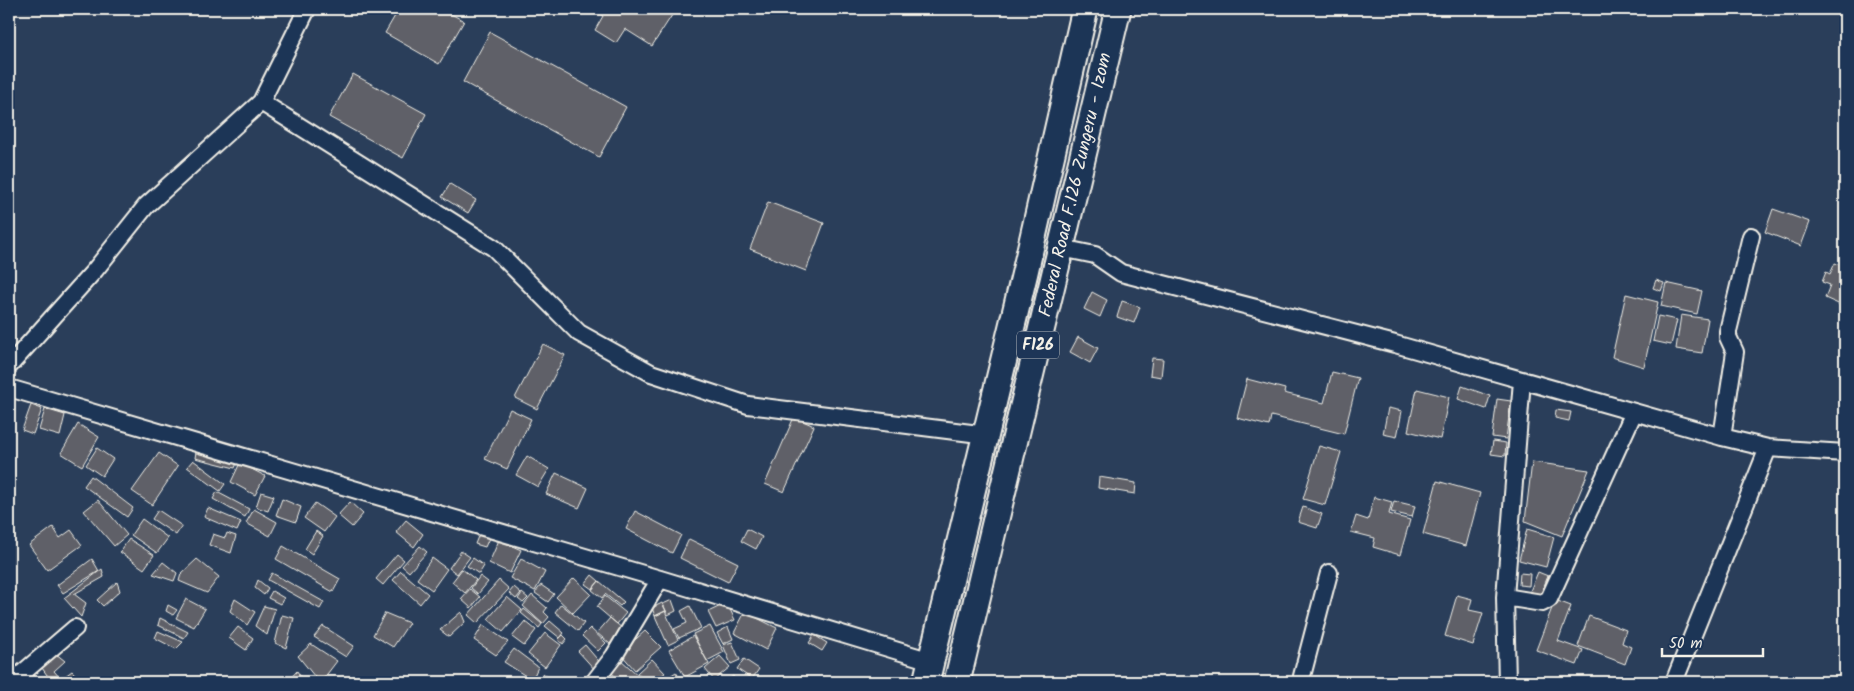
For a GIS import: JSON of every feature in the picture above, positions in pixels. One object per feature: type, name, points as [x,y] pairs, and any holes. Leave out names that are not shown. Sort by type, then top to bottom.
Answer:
[{"type":"main road","name":"Federal Road F.126 Zungeru - Izom","points":[[929,671],[987,436],[1085,9]]},
{"type":"main road","name":"Federal Road F.126 Zungeru - Izom","points":[[957,682],[1118,9]]},
{"type":"street","points":[[9,366],[94,270],[146,206],[261,102],[307,9]]},
{"type":"street","points":[[261,102],[494,248],[578,333],[652,374],[748,405],[987,436]]},
{"type":"street","points":[[1722,437],[1734,352],[1728,331],[1751,236]]},
{"type":"street","points":[[1061,248],[1095,255],[1121,273],[1395,344],[1722,437],[1768,448],[1845,453]]},
{"type":"street","points":[[1507,682],[1505,597],[1522,380]]},
{"type":"street","points":[[9,388],[660,579],[929,671]]},
{"type":"street","points":[[1505,597],[1542,603],[1549,599],[1634,412]]},
{"type":"street","points":[[1674,682],[1768,448]]},
{"type":"street","points":[[1303,682],[1302,676],[1329,573]]},
{"type":"street","points":[[594,682],[614,656],[660,579]]},
{"type":"street","points":[[12,682],[75,628]]},
{"type":"building","points":[[399,9],[442,9],[464,21],[439,64],[385,33]]},
{"type":"building","points":[[592,9],[676,9],[652,46],[625,29],[616,43],[595,30],[603,16]]},
{"type":"building","points":[[490,32],[626,107],[599,157],[463,82]]},
{"type":"building","points":[[353,74],[426,114],[403,158],[329,117]]},
{"type":"building","points":[[450,184],[476,200],[468,213],[442,197]]},
{"type":"building","points":[[768,202],[824,223],[806,271],[750,249]]},
{"type":"building","points":[[1773,209],[1810,222],[1801,246],[1765,232]]},
{"type":"building","points":[[1835,263],[1845,267],[1845,307],[1825,298],[1830,285],[1822,282],[1826,272],[1830,274]]},
{"type":"building","points":[[1656,280],[1664,283],[1661,291],[1653,288]]},
{"type":"building","points":[[1666,283],[1702,291],[1697,314],[1661,306]]},
{"type":"building","points":[[1092,292],[1107,300],[1100,317],[1084,309]]},
{"type":"building","points":[[1626,294],[1658,302],[1644,367],[1612,357]]},
{"type":"building","points":[[1122,301],[1140,307],[1134,323],[1117,317]]},
{"type":"building","points":[[1681,315],[1708,319],[1702,353],[1676,349]]},
{"type":"building","points":[[1658,316],[1677,320],[1671,345],[1653,341]]},
{"type":"building","points":[[1078,337],[1098,348],[1090,363],[1070,352]]},
{"type":"building","points":[[543,344],[565,355],[537,409],[515,398]]},
{"type":"building","points":[[1152,358],[1163,359],[1161,377],[1150,375]]},
{"type":"building","points":[[1332,372],[1358,378],[1344,434],[1271,416],[1269,426],[1237,418],[1247,379],[1285,389],[1284,393],[1324,403]]},
{"type":"building","points":[[1462,386],[1490,396],[1486,409],[1458,399]]},
{"type":"building","points":[[1417,389],[1449,397],[1440,439],[1408,431]]},
{"type":"building","points":[[1497,399],[1511,401],[1506,439],[1492,437]]},
{"type":"building","points":[[31,405],[42,409],[33,434],[22,430]]},
{"type":"building","points":[[1388,408],[1402,411],[1397,437],[1383,434]]},
{"type":"building","points":[[45,409],[65,415],[60,436],[39,430]]},
{"type":"building","points":[[510,409],[531,419],[507,469],[485,459]]},
{"type":"building","points":[[1556,410],[1571,412],[1569,421],[1555,418]]},
{"type":"building","points":[[794,417],[814,426],[784,492],[765,484]]},
{"type":"building","points":[[78,424],[99,437],[82,466],[61,453]]},
{"type":"building","points":[[1493,441],[1506,443],[1505,456],[1491,454]]},
{"type":"building","points":[[1319,446],[1341,452],[1325,505],[1303,499]]},
{"type":"building","points":[[97,448],[113,459],[102,476],[86,465]]},
{"type":"building","points":[[196,452],[237,463],[235,468],[195,458]]},
{"type":"building","points":[[159,453],[178,466],[152,505],[132,491]]},
{"type":"building","points":[[527,456],[549,469],[538,487],[516,475]]},
{"type":"building","points":[[193,460],[225,484],[220,491],[187,467]]},
{"type":"building","points":[[1532,462],[1589,470],[1562,536],[1525,521]]},
{"type":"building","points":[[240,463],[265,476],[255,495],[231,482]]},
{"type":"building","points":[[556,473],[588,488],[579,508],[546,494]]},
{"type":"building","points":[[91,476],[133,508],[127,517],[84,486]]},
{"type":"building","points":[[1099,477],[1136,483],[1135,494],[1098,488]]},
{"type":"building","points":[[1437,481],[1480,493],[1466,546],[1423,534]]},
{"type":"building","points":[[217,492],[249,509],[245,517],[213,499]]},
{"type":"building","points":[[261,492],[274,496],[268,511],[256,507]]},
{"type":"building","points":[[1374,497],[1392,502],[1389,514],[1410,520],[1400,555],[1373,547],[1375,538],[1351,532],[1356,516],[1368,520]]},
{"type":"building","points":[[282,499],[301,507],[296,522],[276,515]]},
{"type":"building","points":[[98,500],[127,535],[114,546],[84,511]]},
{"type":"building","points":[[1394,501],[1415,506],[1412,517],[1391,512]]},
{"type":"building","points":[[350,502],[363,514],[352,527],[338,515]]},
{"type":"building","points":[[315,503],[335,517],[324,532],[304,518]]},
{"type":"building","points":[[1303,507],[1322,514],[1317,528],[1298,522]]},
{"type":"building","points":[[208,508],[241,522],[237,531],[204,517]]},
{"type":"building","points":[[254,509],[277,522],[270,536],[246,523]]},
{"type":"building","points":[[158,510],[182,526],[176,535],[152,519]]},
{"type":"building","points":[[635,511],[681,535],[672,553],[626,529]]},
{"type":"building","points":[[142,519],[168,538],[157,553],[131,535]]},
{"type":"building","points":[[406,520],[423,534],[414,547],[396,532]]},
{"type":"building","points":[[53,527],[60,538],[71,530],[82,545],[47,570],[29,545]]},
{"type":"building","points":[[747,529],[762,537],[756,549],[741,541]]},
{"type":"building","points":[[1527,529],[1554,537],[1546,567],[1519,560]]},
{"type":"building","points":[[316,531],[323,536],[312,554],[305,549]]},
{"type":"building","points":[[227,533],[236,536],[231,553],[209,545],[213,534],[225,538]]},
{"type":"building","points":[[479,534],[489,538],[485,547],[475,544]]},
{"type":"building","points":[[129,539],[154,555],[144,569],[120,552]]},
{"type":"building","points":[[689,539],[738,563],[728,582],[680,558]]},
{"type":"building","points":[[499,540],[521,550],[510,573],[489,563]]},
{"type":"building","points":[[283,546],[340,579],[333,592],[276,559]]},
{"type":"building","points":[[420,546],[427,552],[409,572],[402,566]]},
{"type":"building","points":[[461,551],[470,557],[457,574],[449,568]]},
{"type":"building","points":[[397,554],[404,560],[383,585],[376,579]]},
{"type":"building","points":[[432,558],[447,569],[432,590],[417,579]]},
{"type":"building","points":[[473,558],[484,566],[479,574],[467,566]]},
{"type":"building","points":[[92,559],[99,571],[63,593],[57,585]]},
{"type":"building","points":[[197,559],[219,577],[207,593],[179,581],[181,574]]},
{"type":"building","points":[[521,559],[545,572],[535,591],[510,578]]},
{"type":"building","points":[[163,562],[177,573],[174,581],[153,574]]},
{"type":"building","points":[[102,569],[104,577],[74,594],[86,603],[81,617],[64,598]]},
{"type":"building","points":[[462,569],[476,580],[465,593],[452,582]]},
{"type":"building","points":[[401,571],[428,594],[420,604],[393,580]]},
{"type":"building","points":[[1538,572],[1548,576],[1540,596],[1530,591]]},
{"type":"building","points":[[272,573],[324,602],[320,609],[268,580]]},
{"type":"building","points":[[1520,573],[1530,574],[1529,586],[1519,585]]},
{"type":"building","points":[[592,575],[599,581],[592,589],[585,584]]},
{"type":"building","points":[[480,576],[488,582],[478,594],[471,588]]},
{"type":"building","points":[[574,578],[591,594],[573,613],[556,597]]},
{"type":"building","points":[[258,580],[268,588],[264,595],[255,588]]},
{"type":"building","points":[[499,580],[509,589],[477,623],[468,615]]},
{"type":"building","points":[[599,581],[624,602],[620,606],[605,594],[602,598],[592,590]]},
{"type":"building","points":[[117,582],[120,591],[103,606],[97,600]]},
{"type":"building","points":[[541,585],[554,594],[548,602],[535,593]]},
{"type":"building","points":[[514,587],[521,593],[516,599],[509,593]]},
{"type":"building","points":[[470,589],[480,597],[471,608],[461,599]]},
{"type":"building","points":[[272,591],[284,598],[280,604],[268,598]]},
{"type":"building","points":[[522,593],[528,598],[523,603],[518,599]]},
{"type":"building","points":[[532,595],[547,608],[544,612],[549,617],[543,624],[523,606]]},
{"type":"building","points":[[1457,595],[1472,599],[1469,610],[1483,613],[1473,645],[1445,636]]},
{"type":"building","points":[[605,596],[626,613],[617,624],[597,607]]},
{"type":"building","points":[[507,597],[522,610],[503,632],[488,619]]},
{"type":"building","points":[[186,599],[205,609],[194,627],[176,618]]},
{"type":"building","points":[[235,599],[255,612],[247,625],[230,611]]},
{"type":"building","points":[[672,600],[676,611],[668,615],[663,604]]},
{"type":"building","points":[[1555,600],[1571,606],[1558,641],[1583,650],[1577,665],[1536,650]]},
{"type":"building","points":[[662,603],[666,611],[655,616],[652,608]]},
{"type":"building","points":[[727,603],[735,620],[716,628],[708,612]]},
{"type":"building","points":[[561,604],[584,623],[578,631],[555,612]]},
{"type":"building","points":[[168,605],[177,610],[173,615],[166,611]]},
{"type":"building","points":[[264,606],[275,609],[267,635],[255,626]]},
{"type":"building","points":[[690,606],[701,628],[679,638],[674,629],[687,623],[681,611]]},
{"type":"building","points":[[524,609],[542,624],[539,628],[521,613]]},
{"type":"building","points":[[665,611],[678,640],[668,645],[655,616]]},
{"type":"building","points":[[461,612],[465,622],[449,637],[440,630]]},
{"type":"building","points":[[745,612],[777,628],[766,650],[734,633]]},
{"type":"building","points":[[385,613],[409,623],[393,647],[373,635]]},
{"type":"building","points":[[282,615],[294,618],[286,648],[275,643]]},
{"type":"building","points":[[1589,616],[1626,630],[1622,643],[1631,647],[1625,664],[1578,646]]},
{"type":"building","points":[[160,618],[188,632],[184,638],[158,625]]},
{"type":"building","points":[[610,618],[623,629],[610,644],[597,633]]},
{"type":"building","points":[[525,621],[536,630],[524,646],[512,637]]},
{"type":"building","points":[[550,621],[564,633],[560,638],[545,626]]},
{"type":"building","points":[[483,625],[508,642],[496,655],[474,640]]},
{"type":"building","points":[[323,626],[354,646],[346,657],[314,637]]},
{"type":"building","points":[[710,626],[724,652],[707,661],[693,634]]},
{"type":"building","points":[[238,627],[253,638],[246,650],[229,638]]},
{"type":"building","points":[[728,627],[733,639],[723,644],[717,633]]},
{"type":"building","points":[[590,628],[606,643],[598,651],[582,636]]},
{"type":"building","points":[[158,631],[183,642],[176,649],[155,638]]},
{"type":"building","points":[[645,631],[661,647],[635,670],[620,653]]},
{"type":"building","points":[[545,633],[561,645],[545,667],[528,654]]},
{"type":"building","points":[[563,635],[567,639],[563,644],[558,640]]},
{"type":"building","points":[[814,635],[827,643],[822,651],[809,643]]},
{"type":"building","points":[[693,636],[709,664],[685,677],[669,650]]},
{"type":"building","points":[[732,642],[740,660],[731,664],[723,645]]},
{"type":"building","points":[[311,644],[337,661],[321,682],[298,656]]},
{"type":"building","points":[[585,645],[602,665],[596,671],[578,651]]},
{"type":"building","points":[[514,649],[538,667],[532,680],[504,662]]},
{"type":"building","points":[[55,653],[65,661],[54,671],[61,679],[72,671],[77,676],[71,682],[52,682],[42,668]]},
{"type":"building","points":[[720,656],[730,667],[714,680],[705,669]]},
{"type":"building","points":[[620,659],[640,677],[635,682],[622,682],[609,671]]},
{"type":"building","points":[[652,659],[665,673],[661,676],[664,680],[662,682],[646,682],[637,673]]},
{"type":"building","points":[[744,659],[759,669],[752,679],[737,669]]},
{"type":"building","points":[[297,671],[304,682],[287,682]]},
{"type":"building","points":[[676,672],[682,682],[670,682],[667,678]]},
{"type":"building","points":[[543,673],[553,682],[536,682]]},
{"type":"building","points":[[733,676],[738,682],[724,682]]}]
